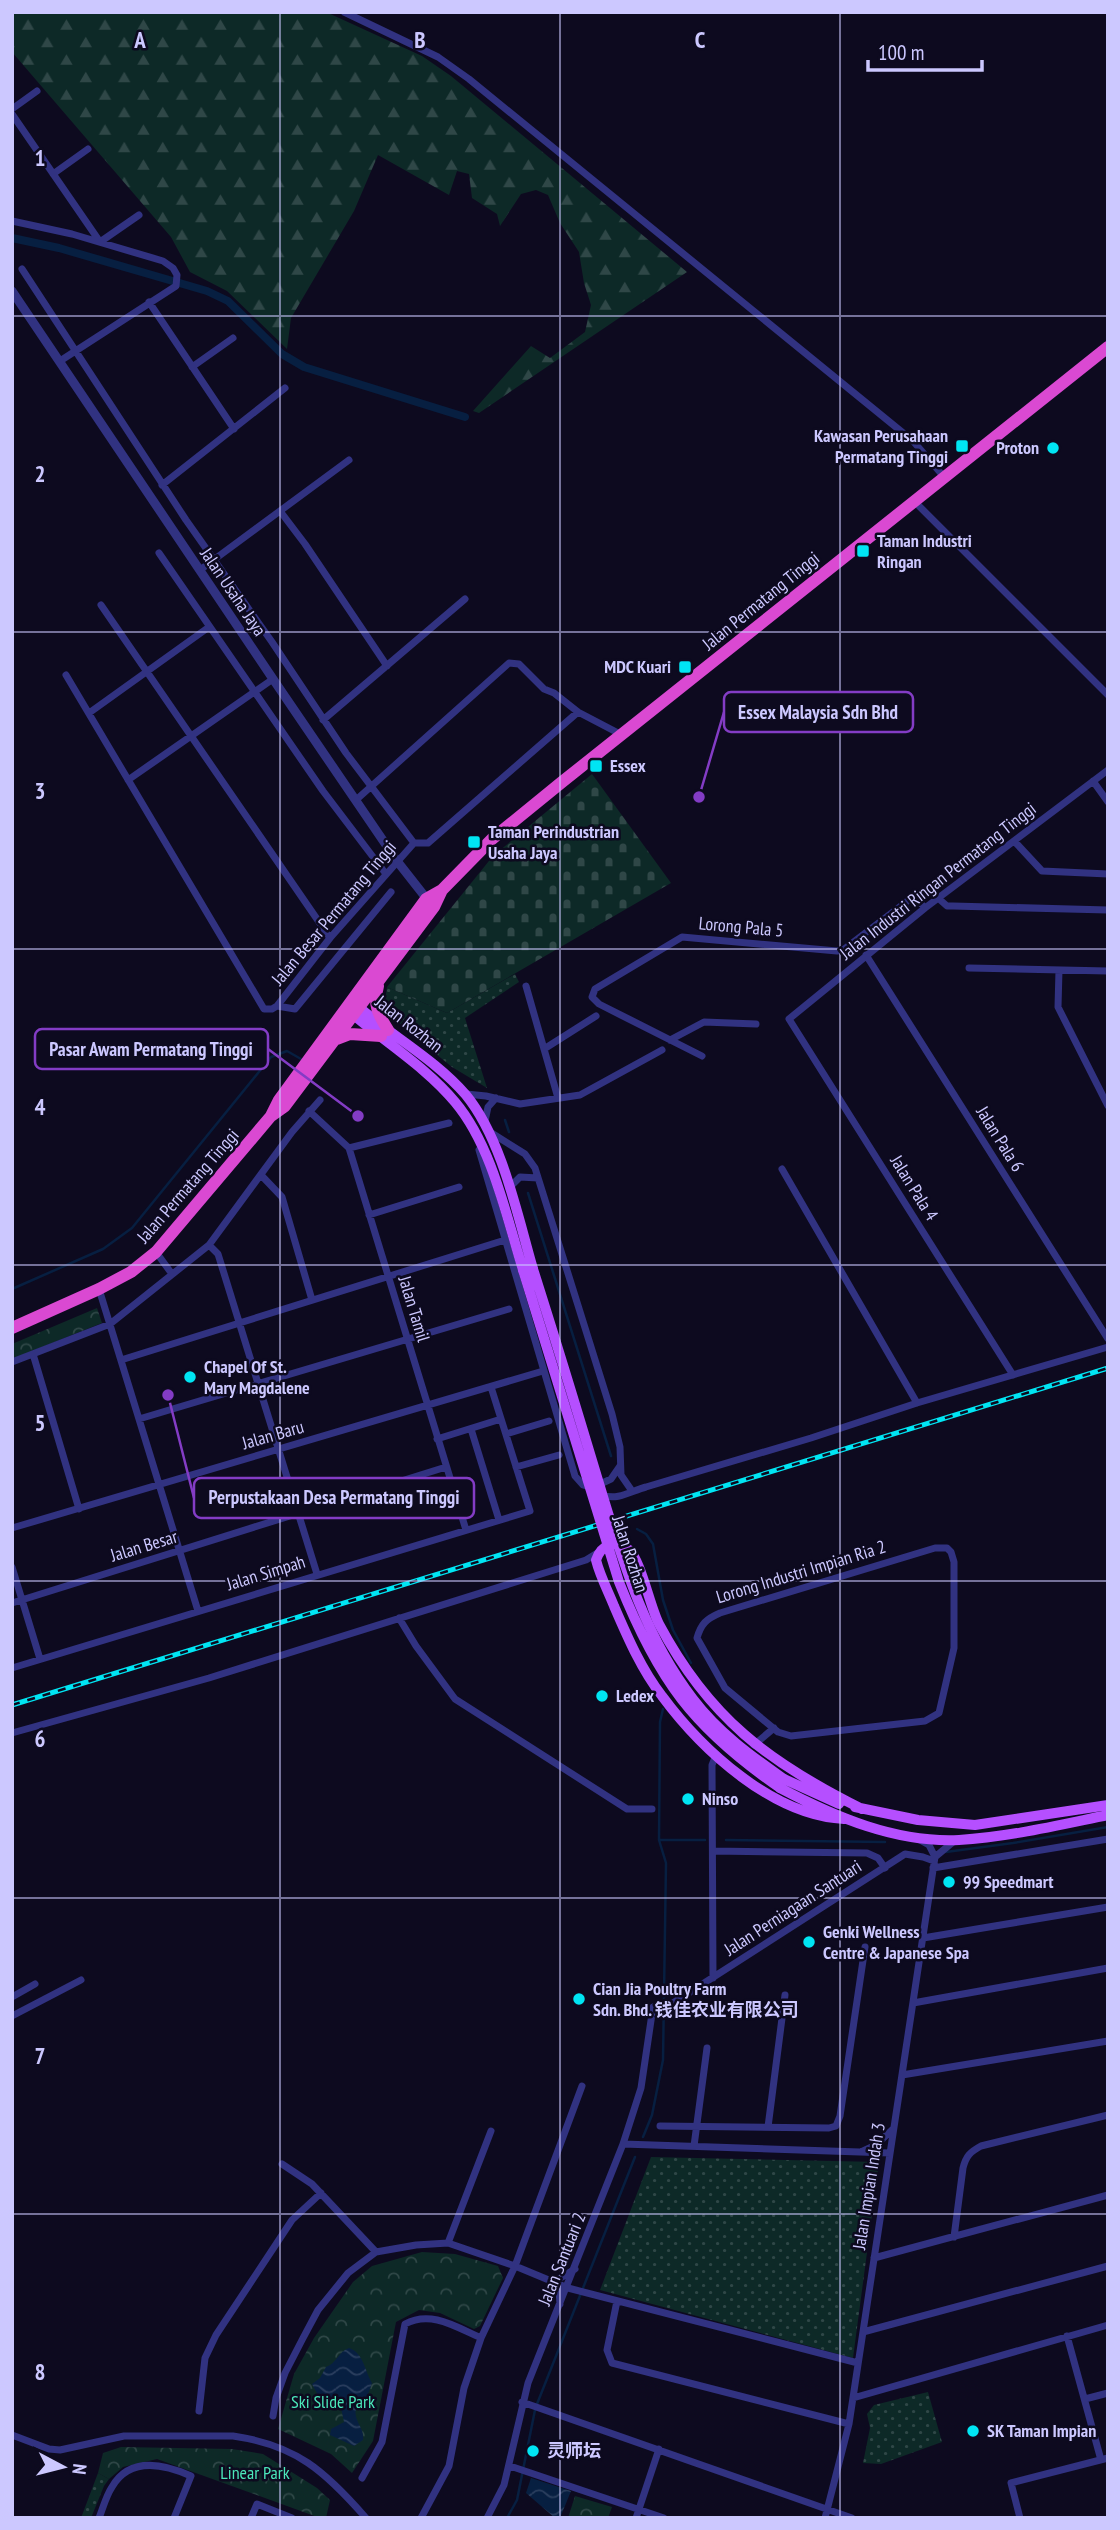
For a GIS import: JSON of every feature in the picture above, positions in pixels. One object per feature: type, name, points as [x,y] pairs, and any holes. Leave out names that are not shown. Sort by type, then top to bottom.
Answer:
[{"type":"highway","name":"Jalan Permatang Tinggi","points":[[12,1328],[99,1290],[131,1272],[156,1252],[271,1116],[279,1100],[353,1008],[430,903],[492,839],[1108,347]]},
{"type":"highway","name":"Jalan Permatang Tinggi","points":[[271,1116],[285,1106],[335,1040],[353,1008],[379,979],[430,903]]},
{"type":"highway","points":[[335,1040],[350,1034],[384,1033],[374,1005],[379,979]]},
{"type":"main road","name":"Jalan Rozhan","points":[[353,1008],[448,1077],[485,1121],[509,1188],[528,1269],[619,1582],[639,1632],[662,1674],[701,1724],[727,1749],[844,1819],[917,1838],[957,1840],[999,1836],[1108,1815]]},
{"type":"main road","name":"Jalan Rozhan","points":[[384,1033],[452,1099],[472,1126],[483,1147],[528,1269]]},
{"type":"main road","points":[[844,1819],[813,1815],[783,1802],[735,1772],[693,1733],[669,1705],[642,1665],[598,1569],[596,1560],[604,1547],[616,1544],[629,1549],[655,1617],[687,1673],[717,1710],[754,1745],[787,1768],[862,1809]]},
{"type":"main road","name":"Jalan Rozhan","points":[[782,1784],[839,1805],[918,1820],[975,1825],[1108,1805]]},
{"type":"street","points":[[344,12],[438,57],[469,79],[913,441],[945,478]]},
{"type":"street","points":[[12,108],[37,91]]},
{"type":"street","points":[[12,114],[100,242]]},
{"type":"street","points":[[53,174],[88,149]]},
{"type":"street","points":[[100,242],[139,215]]},
{"type":"street","points":[[12,221],[100,242],[163,261],[173,268],[177,275],[176,286],[60,361]]},
{"type":"street","name":"Jalan Usaha Jaya","points":[[22,269],[162,485],[323,720],[414,843]]},
{"type":"street","name":"Jalan Usaha Jaya","points":[[12,291],[273,679],[397,860],[430,903]]},
{"type":"street","points":[[149,302],[234,429]]},
{"type":"street","points":[[192,367],[233,338]]},
{"type":"street","points":[[162,485],[285,388]]},
{"type":"street","points":[[200,570],[349,460]]},
{"type":"street","points":[[914,501],[1108,695]]},
{"type":"street","points":[[280,511],[387,666]]},
{"type":"street","points":[[159,554],[323,791],[386,874]]},
{"type":"street","points":[[323,720],[465,599]]},
{"type":"street","points":[[101,606],[330,939]]},
{"type":"street","points":[[89,713],[209,628]]},
{"type":"street","points":[[356,800],[509,663],[516,662],[544,690],[554,693],[578,712],[622,735]]},
{"type":"street","points":[[66,675],[264,1009],[274,1008]]},
{"type":"street","points":[[128,780],[273,679]]},
{"type":"street","name":"Jalan Besar Permatang Tinggi","points":[[274,1008],[357,906],[414,843],[428,843],[578,712]]},
{"type":"street","name":"Jalan Industri Ringan Permatang Tinggi","points":[[789,1018],[925,908],[1108,770]]},
{"type":"street","points":[[1093,781],[1108,802]]},
{"type":"street","points":[[1014,842],[1042,871],[1108,874]]},
{"type":"street","name":"Jalan Besar Permatang Tinggi","points":[[274,1008],[295,1009],[391,892]]},
{"type":"street","name":"Lorong Pala 5","points":[[702,1056],[599,1004],[592,997],[595,989],[682,937],[837,951],[843,950],[914,896],[925,908]]},
{"type":"street","points":[[938,898],[947,906],[1108,910]]},
{"type":"street","points":[[357,906],[368,917]]},
{"type":"street","name":"Jalan Pala 6","points":[[866,955],[1108,1339]]},
{"type":"street","points":[[969,968],[1108,971]]},
{"type":"street","points":[[1059,970],[1058,1007],[1108,1107]]},
{"type":"street","points":[[526,986],[558,1098]]},
{"type":"street","points":[[544,1049],[596,1016]]},
{"type":"street","name":"Jalan Pala 4","points":[[789,1018],[1013,1375]]},
{"type":"street","points":[[670,1040],[704,1022],[756,1024]]},
{"type":"street","points":[[465,1094],[520,1104],[580,1095],[662,1050]]},
{"type":"street","points":[[485,1121],[488,1107],[496,1098]]},
{"type":"street","points":[[12,1362],[110,1324],[209,1245],[320,1100]]},
{"type":"street","points":[[309,1111],[349,1148],[449,1123]]},
{"type":"street","points":[[472,1126],[575,1476],[583,1486],[591,1487],[606,1497],[612,1498],[1108,1347]]},
{"type":"street","points":[[490,1132],[525,1154],[538,1178],[612,1414],[624,1481],[632,1491]]},
{"type":"street","name":"Jalan Tamil","points":[[349,1148],[466,1530]]},
{"type":"street","points":[[782,1169],[917,1403]]},
{"type":"street","points":[[261,1175],[282,1197],[312,1300]]},
{"type":"street","points":[[509,1188],[520,1177],[538,1178]]},
{"type":"street","points":[[369,1215],[459,1187]]},
{"type":"street","points":[[121,1360],[505,1240]]},
{"type":"street","points":[[209,1245],[218,1254],[317,1574]]},
{"type":"street","points":[[156,1252],[172,1274]]},
{"type":"street","points":[[99,1290],[198,1611]]},
{"type":"street","points":[[139,1419],[509,1309]]},
{"type":"street","points":[[33,1354],[79,1508]]},
{"type":"street","name":"Jalan Baru","points":[[12,1528],[544,1371]]},
{"type":"street","points":[[491,1387],[516,1467],[559,1455]]},
{"type":"street","points":[[437,1439],[501,1419]]},
{"type":"street","points":[[506,1434],[549,1421]]},
{"type":"street","points":[[471,1429],[499,1520]]},
{"type":"street","points":[[591,1487],[611,1479],[620,1466]]},
{"type":"street","name":"Jalan Simpah","points":[[12,1668],[530,1511],[516,1467]]},
{"type":"street","name":"Jalan Besar","points":[[12,1604],[446,1468]]},
{"type":"street","points":[[611,1479],[632,1491]]},
{"type":"street","name":"Lorong Industri Impian Ria 2","points":[[935,1548],[947,1548],[954,1562],[954,1648],[939,1713],[925,1721],[791,1736],[774,1728],[725,1688],[717,1676],[697,1638],[707,1619],[935,1548]]},
{"type":"street","points":[[12,1733],[209,1678],[586,1560],[599,1552]]},
{"type":"street","points":[[12,1567],[40,1660]]},
{"type":"street","points":[[399,1618],[455,1699],[627,1809],[652,1810]]},
{"type":"street","points":[[754,1745],[774,1728]]},
{"type":"street","points":[[713,1978],[712,1765],[716,1755]]},
{"type":"street","points":[[917,1838],[929,1845],[934,1862]]},
{"type":"street","points":[[885,1868],[905,1854],[934,1862],[1058,1848],[1108,1839]]},
{"type":"street","points":[[934,1862],[946,1846],[957,1840]]},
{"type":"street","name":"Jalan Perniagaan Santuari","points":[[656,2007],[673,2003],[885,1868],[878,1858],[867,1853],[713,1851]]},
{"type":"street","name":"Jalan Impian Indah 3","points":[[825,2518],[849,2424],[934,1862]]},
{"type":"street","points":[[923,1938],[1108,1907]]},
{"type":"street","points":[[660,2126],[836,2126],[839,2122],[865,1947]]},
{"type":"street","points":[[913,2003],[1108,1968]]},
{"type":"street","points":[[12,2016],[80,1980]]},
{"type":"street","points":[[12,1984],[15,1995],[35,1984]]},
{"type":"street","points":[[768,2127],[785,1995]]},
{"type":"street","name":"Jalan Santuari 2","points":[[487,2518],[513,2467],[525,2403],[623,2144],[641,2088],[656,2007]]},
{"type":"street","points":[[902,2075],[1108,2041]]},
{"type":"street","points":[[694,2146],[707,2048]]},
{"type":"street","points":[[421,2518],[449,2466],[464,2388],[481,2338],[515,2266],[582,2086]]},
{"type":"street","points":[[954,2237],[963,2168],[966,2157],[972,2151],[993,2143],[1108,2115]]},
{"type":"street","points":[[863,2152],[876,2145],[894,2129]]},
{"type":"street","points":[[448,2243],[491,2131]]},
{"type":"street","points":[[623,2144],[890,2153]]},
{"type":"street","points":[[282,2164],[321,2193],[376,2252]]},
{"type":"street","points":[[199,2411],[205,2358],[216,2335],[292,2220],[321,2193]]},
{"type":"street","points":[[874,2258],[1108,2195]]},
{"type":"street","points":[[273,2416],[285,2373],[318,2311],[348,2273],[376,2252],[416,2245],[448,2243],[568,2288],[858,2363]]},
{"type":"street","points":[[863,2332],[1108,2266]]},
{"type":"street","points":[[554,2282],[575,2269]]},
{"type":"street","points":[[554,2282],[559,2290],[560,2306]]},
{"type":"street","points":[[617,2301],[607,2350],[612,2363],[849,2424]]},
{"type":"street","points":[[362,2478],[382,2442],[405,2324],[418,2317],[443,2320],[481,2338]]},
{"type":"street","points":[[853,2398],[1108,2325]]},
{"type":"street","points":[[1020,2518],[1011,2483],[1105,2459],[1084,2399],[1067,2336]]},
{"type":"street","points":[[1084,2399],[1108,2393]]},
{"type":"street","points":[[525,2403],[852,2518]]},
{"type":"street","points":[[12,2435],[49,2449],[71,2449],[124,2436],[233,2436],[267,2443],[302,2458],[334,2482],[366,2518]]},
{"type":"street","points":[[636,2518],[659,2449]]},
{"type":"street","points":[[99,2518],[112,2485],[127,2471],[147,2463],[170,2467],[191,2476],[174,2518]]},
{"type":"street","points":[[513,2467],[664,2518]]},
{"type":"street","points":[[251,2518],[257,2504],[292,2518]]},
{"type":"green space","points":[[12,12],[326,12],[422,56],[451,76],[687,272],[479,413],[473,411],[531,346],[550,358],[585,332],[591,305],[579,252],[560,223],[548,195],[536,190],[521,194],[500,226],[497,214],[472,198],[469,174],[457,171],[449,195],[378,155],[354,211],[291,318],[287,349],[227,291],[190,272],[171,237],[12,52]]},
{"type":"green space","points":[[592,774],[671,883],[447,1013],[387,987],[493,856]]},
{"type":"green space","points":[[515,974],[519,982],[465,1018],[487,1088],[452,1067],[405,1029],[386,1009],[387,987],[447,1013]]},
{"type":"green space","points":[[97,1308],[102,1323],[12,1359],[12,1344]]},
{"type":"green space","points":[[651,2157],[879,2162],[853,2358],[600,2290]]},
{"type":"green space","name":"Ski Slide Park","points":[[422,2252],[455,2254],[498,2266],[503,2278],[480,2326],[474,2329],[440,2313],[419,2310],[396,2322],[373,2441],[352,2473],[331,2454],[278,2429],[294,2374],[314,2338],[353,2282],[372,2266]]},
{"type":"green space","points":[[928,2392],[942,2442],[881,2464],[863,2463],[870,2428],[867,2414],[874,2405]]},
{"type":"green space","name":"Linear Park","points":[[121,2447],[232,2449],[263,2454],[317,2488],[330,2500],[326,2518],[157,2459],[123,2467],[109,2479],[98,2473],[103,2453]]},
{"type":"green space","points":[[98,2473],[109,2479],[91,2518],[81,2518]]},
{"type":"green space","points":[[575,2496],[612,2507],[608,2518],[568,2518]]},
{"type":"water","points":[[349,2348],[358,2353],[372,2383],[367,2397],[356,2409],[363,2440],[354,2446],[330,2435],[331,2429],[344,2422],[341,2408],[335,2400],[319,2397],[312,2384],[320,2378],[326,2367]]},
{"type":"water","points":[[531,2478],[571,2491],[560,2518],[555,2518],[526,2493]]},
{"type":"waterway","points":[[12,238],[59,248],[207,291],[228,301],[282,354],[304,367],[465,417]]},
{"type":"waterway","points":[[12,1289],[103,1249],[132,1228],[271,1057],[287,1051],[301,1059]]},
{"type":"waterway","points":[[505,1120],[509,1132]]},
{"type":"waterway","points":[[528,1193],[611,1456]]},
{"type":"waterway","points":[[637,1529],[646,1534],[653,1544],[663,1600],[673,1630],[691,1663]]},
{"type":"waterway","points":[[643,2137],[652,2115],[663,2060],[666,1863],[659,1840],[660,1722],[663,1709]]},
{"type":"waterway","points":[[946,1852],[1108,1827]]},
{"type":"waterway","points":[[660,1840],[705,1840]]},
{"type":"waterway","points":[[726,1840],[885,1842]]},
{"type":"waterway","points":[[537,2404],[635,2157]]},
{"type":"waterway","points":[[507,2518],[517,2500],[535,2410]]},
{"type":"railway","points":[[12,1705],[1108,1368]]},
{"type":"place","name":"Kawasan Perusahaan Permatang Tinggi","points":[[962,446]]},
{"type":"place","name":"Proton","points":[[1053,448]]},
{"type":"place","name":"Taman Industri Ringan","points":[[863,551]]},
{"type":"place","name":"MDC Kuari","points":[[685,667]]},
{"type":"place","name":"Essex","points":[[596,766]]},
{"type":"place","name":"Essex Malaysia Sdn Bhd","points":[[699,797]]},
{"type":"place","name":"Taman Perindustrian Usaha Jaya","points":[[474,842]]},
{"type":"place","name":"Pasar Awam Permatang Tinggi","points":[[358,1116]]},
{"type":"place","name":"Chapel Of St. Mary Magdalene","points":[[190,1377]]},
{"type":"place","name":"Perpustakaan Desa Permatang Tinggi","points":[[168,1395]]},
{"type":"place","name":"Ledex","points":[[602,1696]]},
{"type":"place","name":"Ninso","points":[[688,1799]]},
{"type":"place","name":"99 Speedmart","points":[[949,1882]]},
{"type":"place","name":"Genki Wellness Centre & Japanese Spa","points":[[809,1942]]},
{"type":"place","name":"Cian Jia Poultry Farm Sdn. Bhd. 钱佳农业有限公司","points":[[579,1999]]},
{"type":"place","name":"SK Taman Impian","points":[[973,2431]]},
{"type":"place","name":"灵师坛","points":[[533,2451]]}]
